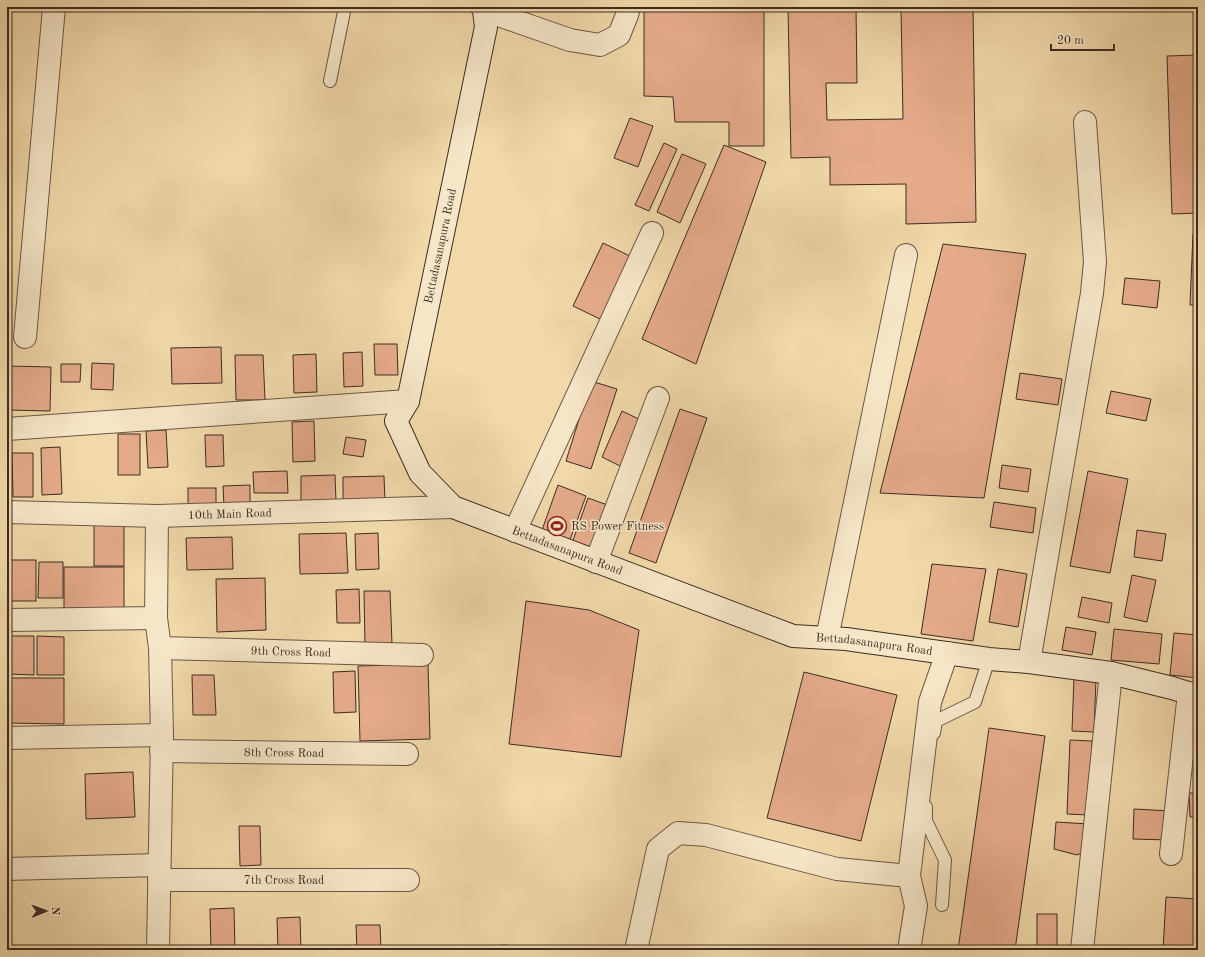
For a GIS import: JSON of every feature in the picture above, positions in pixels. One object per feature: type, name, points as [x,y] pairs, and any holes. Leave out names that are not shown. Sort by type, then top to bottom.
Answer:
[{"type":"street","points":[[25,336],[54,7]]},
{"type":"street","points":[[483,9],[570,40],[600,45],[618,35],[629,7]]},
{"type":"street","name":"Bettadasanapura Road","points":[[483,9],[486,27],[408,401],[396,421],[420,473],[453,507],[793,636],[846,639],[989,659],[1029,662],[1111,673],[1193,695]]},
{"type":"street","points":[[1029,662],[1092,293],[1095,262],[1085,122]]},
{"type":"street","points":[[515,531],[652,232]]},
{"type":"street","points":[[828,638],[906,255]]},
{"type":"street","points":[[596,562],[658,398]]},
{"type":"street","points":[[7,429],[408,401]]},
{"type":"street","name":"10th Main Road","points":[[7,512],[157,516],[453,507]]},
{"type":"street","points":[[157,516],[156,618],[160,648],[162,743],[158,950]]},
{"type":"street","points":[[7,620],[156,618]]},
{"type":"street","name":"9th Cross Road","points":[[160,648],[422,654]]},
{"type":"street","points":[[909,950],[916,906],[910,876],[930,702],[947,653]]},
{"type":"street","points":[[1082,950],[1111,673]]},
{"type":"street","points":[[1171,854],[1193,695]]},
{"type":"street","name":"8th Cross Road","points":[[7,738],[407,754]]},
{"type":"street","points":[[636,950],[658,849],[678,834],[706,835],[837,869],[910,876]]},
{"type":"street","name":"7th Cross Road","points":[[7,869],[408,880]]},
{"type":"lane","points":[[330,81],[345,7]]},
{"type":"lane","points":[[942,905],[945,860],[926,821],[930,753],[936,721],[975,702],[989,659]]},
{"type":"building","points":[[788,7],[856,7],[857,83],[826,83],[827,120],[903,119],[901,9],[863,9],[863,7],[973,7],[976,222],[906,224],[906,184],[830,185],[830,157],[791,158]]},
{"type":"building","points":[[644,9],[764,10],[764,146],[729,146],[729,122],[675,122],[673,97],[644,96]]},
{"type":"building","points":[[1198,55],[1198,213],[1172,214],[1167,56]]},
{"type":"building","points":[[630,118],[653,126],[638,167],[614,158]]},
{"type":"building","points":[[664,143],[677,149],[649,211],[635,205]]},
{"type":"building","points":[[724,145],[766,162],[696,364],[642,339]]},
{"type":"building","points":[[682,154],[706,164],[680,223],[657,212]]},
{"type":"building","points":[[1193,234],[1198,234],[1198,305],[1190,305]]},
{"type":"building","points":[[603,243],[634,258],[604,321],[573,306]]},
{"type":"building","points":[[943,244],[1026,254],[984,498],[880,493]]},
{"type":"building","points":[[1125,278],[1160,281],[1157,308],[1122,304]]},
{"type":"building","points":[[374,344],[397,344],[398,375],[375,375]]},
{"type":"building","points":[[221,347],[222,383],[172,384],[171,348]]},
{"type":"building","points":[[362,352],[363,386],[344,387],[343,353]]},
{"type":"building","points":[[316,354],[317,392],[294,393],[293,355]]},
{"type":"building","points":[[235,355],[263,355],[265,400],[236,400]]},
{"type":"building","points":[[92,363],[114,364],[113,390],[91,389]]},
{"type":"building","points":[[61,364],[81,364],[80,382],[61,382]]},
{"type":"building","points":[[7,366],[51,367],[50,411],[7,410]]},
{"type":"building","points":[[1020,373],[1062,379],[1058,405],[1016,399]]},
{"type":"building","points":[[591,381],[617,389],[591,469],[566,461]]},
{"type":"building","points":[[1111,391],[1151,399],[1146,421],[1106,413]]},
{"type":"building","points":[[680,409],[707,418],[656,563],[629,553]]},
{"type":"building","points":[[622,411],[645,422],[624,468],[602,457]]},
{"type":"building","points":[[314,421],[315,461],[293,462],[292,422]]},
{"type":"building","points":[[166,430],[168,467],[148,468],[146,431]]},
{"type":"building","points":[[118,434],[140,434],[140,475],[118,475]]},
{"type":"building","points":[[205,435],[223,435],[224,466],[206,467]]},
{"type":"building","points":[[346,437],[366,440],[363,457],[343,454]]},
{"type":"building","points":[[60,447],[62,494],[42,495],[41,448]]},
{"type":"building","points":[[12,453],[33,453],[33,497],[13,497]]},
{"type":"building","points":[[1002,465],[1031,469],[1028,492],[999,488]]},
{"type":"building","points":[[287,471],[288,493],[254,493],[253,472]]},
{"type":"building","points":[[1088,471],[1128,479],[1110,573],[1070,566]]},
{"type":"building","points":[[335,475],[336,501],[301,502],[301,476]]},
{"type":"building","points":[[384,476],[385,501],[343,502],[343,477]]},
{"type":"building","points":[[250,485],[250,506],[224,507],[223,486]]},
{"type":"building","points":[[558,485],[586,496],[570,540],[542,530]]},
{"type":"building","points":[[188,488],[216,488],[216,510],[188,510]]},
{"type":"building","points":[[588,498],[613,507],[597,552],[572,543]]},
{"type":"building","points":[[994,502],[1036,508],[1033,533],[990,527]]},
{"type":"building","points":[[94,522],[124,522],[124,566],[94,566]]},
{"type":"building","points":[[1137,530],[1166,534],[1162,561],[1134,557]]},
{"type":"building","points":[[346,533],[348,573],[300,574],[299,534]]},
{"type":"building","points":[[378,533],[379,569],[356,570],[355,534]]},
{"type":"building","points":[[232,537],[233,569],[187,570],[186,538]]},
{"type":"building","points":[[10,560],[36,560],[36,601],[10,601]]},
{"type":"building","points":[[39,562],[63,562],[63,598],[38,598]]},
{"type":"building","points":[[932,564],[986,569],[973,641],[921,634]]},
{"type":"building","points":[[64,567],[124,567],[124,612],[64,612]]},
{"type":"building","points":[[998,569],[1027,574],[1018,627],[989,622]]},
{"type":"building","points":[[1132,575],[1156,580],[1147,622],[1124,617]]},
{"type":"building","points":[[265,578],[266,630],[217,632],[216,579]]},
{"type":"building","points":[[359,589],[360,623],[337,623],[336,590]]},
{"type":"building","points":[[364,591],[390,591],[392,644],[365,645]]},
{"type":"building","points":[[1082,597],[1112,603],[1109,623],[1078,617]]},
{"type":"building","points":[[526,601],[589,610],[639,630],[621,757],[509,744]]},
{"type":"building","points":[[1066,627],[1096,632],[1092,655],[1062,650]]},
{"type":"building","points":[[1114,629],[1162,634],[1159,664],[1111,660]]},
{"type":"building","points":[[1174,633],[1198,635],[1198,678],[1170,675]]},
{"type":"building","points":[[9,636],[34,636],[34,675],[9,674]]},
{"type":"building","points":[[37,636],[64,637],[64,675],[37,675]]},
{"type":"building","points":[[428,664],[430,739],[360,741],[358,666]]},
{"type":"building","points":[[355,671],[356,712],[334,713],[333,672]]},
{"type":"building","points":[[804,672],[897,695],[861,841],[767,818]]},
{"type":"building","points":[[192,675],[214,675],[216,715],[193,715]]},
{"type":"building","points":[[1074,677],[1096,678],[1094,732],[1072,731]]},
{"type":"building","points":[[8,678],[64,678],[64,724],[8,723]]},
{"type":"building","points":[[989,728],[1045,736],[1015,950],[958,950]]},
{"type":"building","points":[[1070,740],[1092,741],[1089,815],[1067,814]]},
{"type":"building","points":[[133,772],[135,817],[86,819],[85,774]]},
{"type":"building","points":[[1189,793],[1198,793],[1198,817],[1190,817]]},
{"type":"building","points":[[1134,809],[1170,811],[1169,840],[1133,839]]},
{"type":"building","points":[[1056,822],[1089,824],[1086,851],[1077,855],[1054,849]]},
{"type":"building","points":[[239,826],[260,826],[261,865],[240,866]]},
{"type":"building","points":[[1166,897],[1198,899],[1198,950],[1163,950]]},
{"type":"building","points":[[234,908],[235,950],[211,950],[210,909]]},
{"type":"building","points":[[1037,914],[1057,914],[1057,950],[1037,950]]},
{"type":"building","points":[[300,917],[301,950],[278,950],[277,918]]},
{"type":"building","points":[[356,925],[380,925],[381,950],[357,950]]},
{"type":"building","points":[[507,945],[507,950],[487,950],[486,946]]},
{"type":"building","points":[[452,947],[452,950],[428,950],[428,948]]},
{"type":"place","name":"RS Power Fitness","points":[[557,526]]}]
